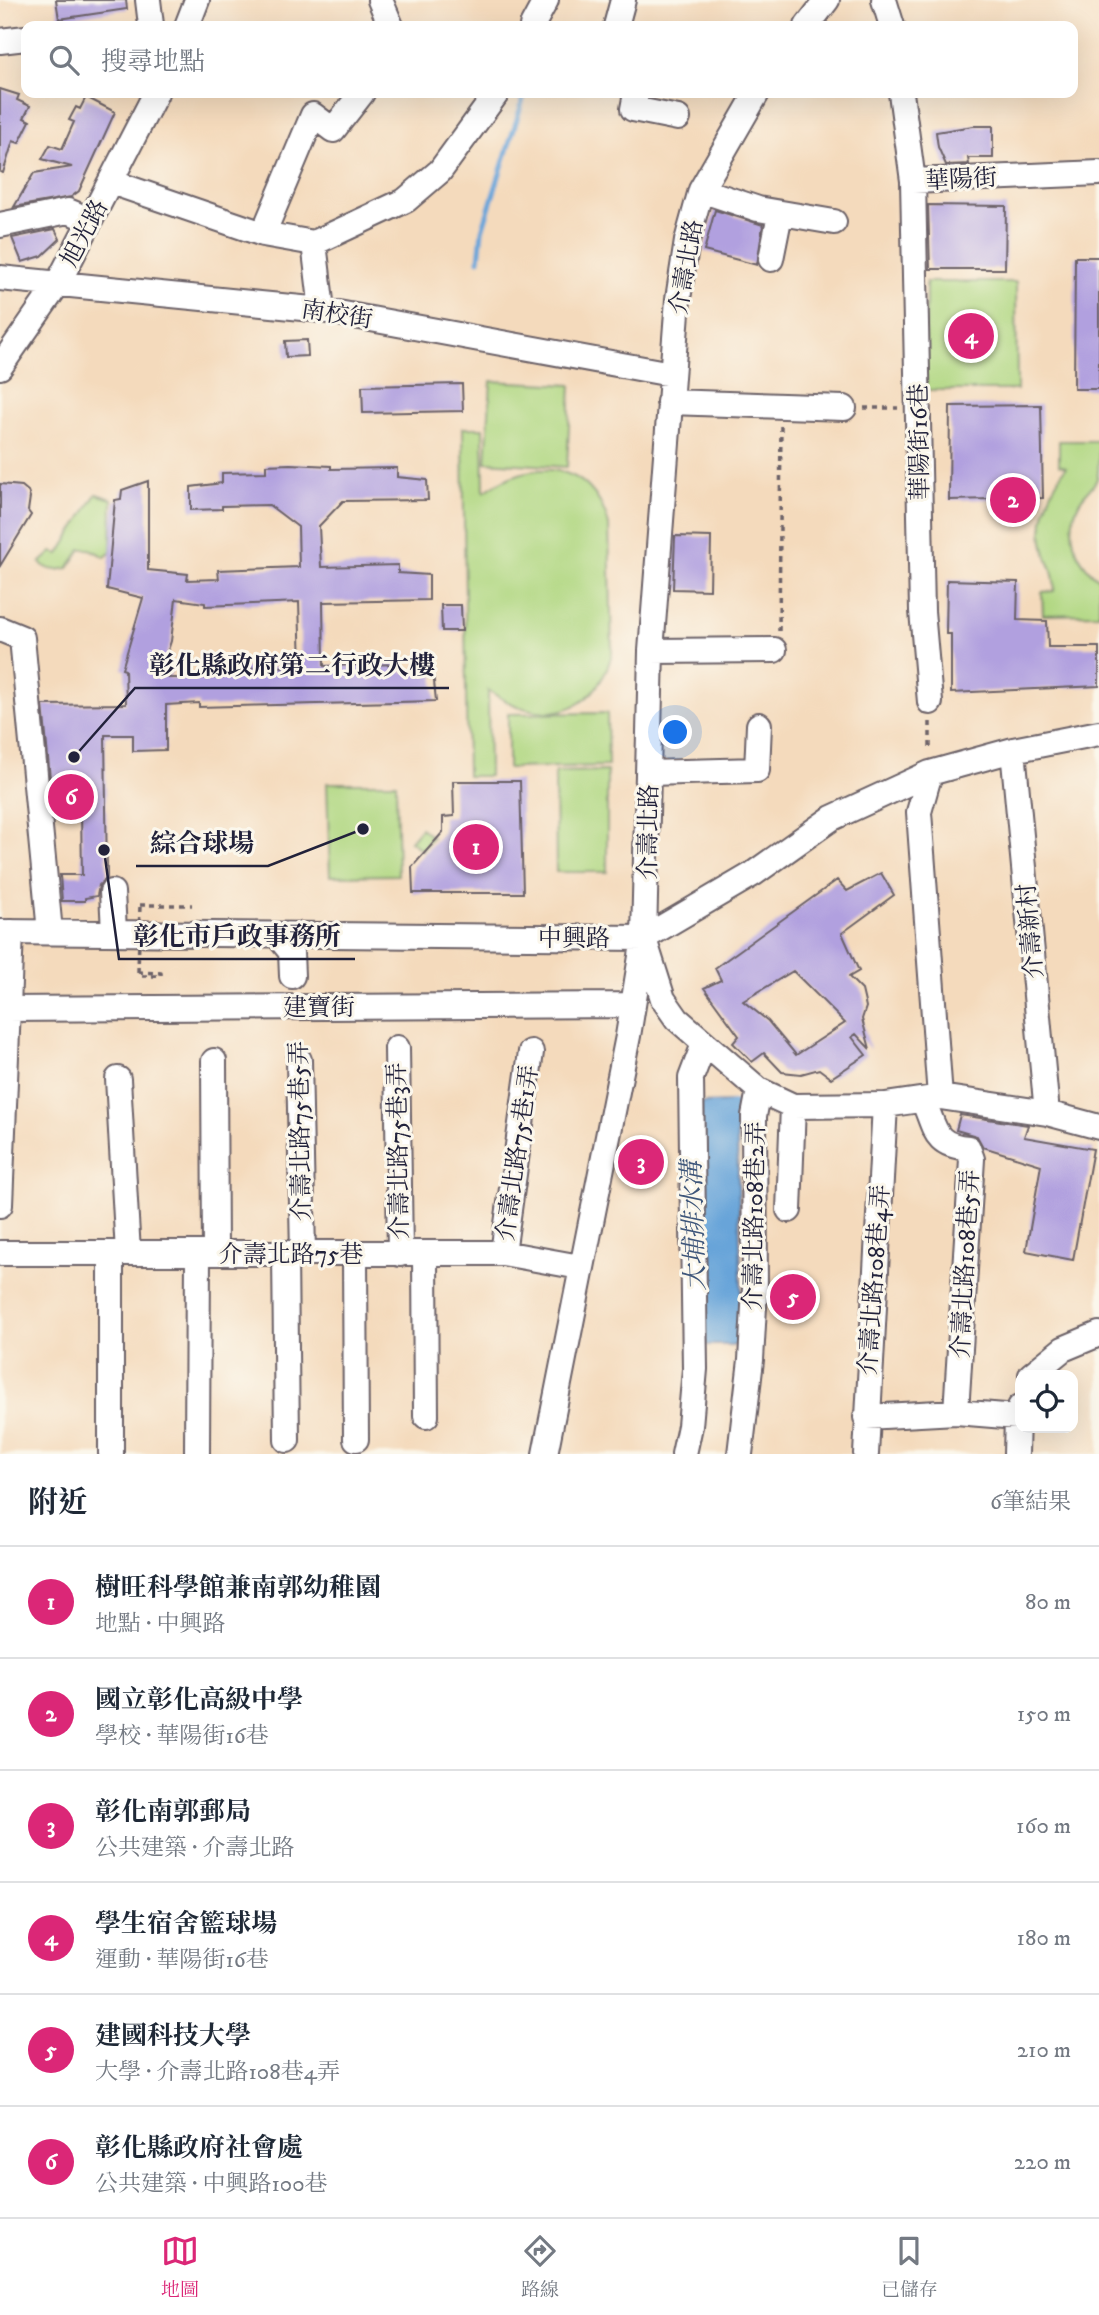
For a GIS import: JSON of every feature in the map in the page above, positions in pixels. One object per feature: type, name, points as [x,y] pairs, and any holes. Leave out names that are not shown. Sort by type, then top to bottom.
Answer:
[{"type":"street","points":[[148,0],[149,21]]},
{"type":"street","points":[[189,21],[197,0]]},
{"type":"street","points":[[380,0],[389,21]]},
{"type":"street","points":[[535,21],[546,0]]},
{"type":"street","points":[[617,21],[623,0]]},
{"type":"street","points":[[811,21],[827,0]]},
{"type":"street","points":[[884,0],[890,21]]},
{"type":"street","points":[[0,41],[21,39]]},
{"type":"street","name":"旭光路","points":[[0,367],[57,285],[153,98]]},
{"type":"street","points":[[263,234],[313,115],[333,130],[358,98]]},
{"type":"street","points":[[111,182],[263,234],[314,243],[406,200],[440,171],[493,98]]},
{"type":"street","points":[[635,98],[633,109],[678,118]]},
{"type":"street","name":"介壽北路","points":[[545,1454],[644,938],[651,651],[671,374],[687,241],[701,190],[754,98]]},
{"type":"street","name":"華陽街","points":[[902,98],[913,181],[1099,173]]},
{"type":"street","name":"華陽街16巷","points":[[913,181],[922,611],[930,702]]},
{"type":"street","points":[[701,190],[780,214],[834,222]]},
{"type":"street","points":[[0,225],[68,211],[90,220]]},
{"type":"street","points":[[771,259],[780,214]]},
{"type":"street","points":[[314,243],[322,310]]},
{"type":"street","name":"南校街","points":[[0,278],[322,310],[671,374]]},
{"type":"street","points":[[669,402],[845,408]]},
{"type":"street","points":[[3,629],[22,638],[50,932]]},
{"type":"street","points":[[651,651],[774,650]]},
{"type":"street","points":[[649,773],[757,770],[759,725]]},
{"type":"street","name":"中興路","points":[[5,932],[644,938],[753,874],[832,818],[930,773],[1013,750],[1099,733]]},
{"type":"street","name":"介壽新村","points":[[1013,750],[1047,1113]]},
{"type":"street","points":[[930,773],[919,812],[932,1099]]},
{"type":"street","points":[[112,892],[114,932]]},
{"type":"street","points":[[0,1205],[6,1009],[5,932]]},
{"type":"street","points":[[278,936],[291,952],[292,976]]},
{"type":"street","name":"介壽北路108巷2弄","points":[[644,938],[663,999],[677,1019],[759,1090],[754,1116],[755,1289],[751,1360],[740,1454]]},
{"type":"street","name":"建寶街","points":[[6,1009],[633,1005]]},
{"type":"street","points":[[684,1454],[690,1426],[695,1368],[691,1078],[704,1044]]},
{"type":"street","name":"介壽北路75巷3弄","points":[[397,1048],[400,1254]]},
{"type":"street","name":"介壽北路75巷1弄","points":[[503,1253],[531,1052]]},
{"type":"street","name":"介壽北路75巷5弄","points":[[286,1440],[299,1060]]},
{"type":"street","points":[[197,1454],[214,1061]]},
{"type":"street","points":[[111,1454],[119,1253],[118,1080]]},
{"type":"street","points":[[759,1090],[793,1106],[885,1105],[932,1099],[1047,1113],[1099,1127]]},
{"type":"street","name":"介壽北路108巷5弄","points":[[932,1099],[940,1141],[948,1147],[968,1149],[972,1159],[956,1412]]},
{"type":"street","name":"介壽北路108巷4弄","points":[[866,1454],[885,1105]]},
{"type":"street","points":[[789,1210],[793,1106]]},
{"type":"street","name":"介壽北路75巷","points":[[0,1253],[503,1253],[580,1267]]},
{"type":"street","points":[[425,1254],[426,1416]]},
{"type":"street","points":[[355,1255],[356,1439]]},
{"type":"street","points":[[1037,1370],[1063,1349],[1099,1334]]},
{"type":"street","points":[[866,1417],[1015,1412]]},
{"type":"street","points":[[1016,1454],[1017,1433]]},
{"type":"path","points":[[774,650],[779,638],[781,406]]},
{"type":"path","points":[[845,408],[919,408]]},
{"type":"path","points":[[930,702],[930,773]]},
{"type":"path","points":[[138,974],[140,905],[192,905]]},
{"type":"path","points":[[161,973],[161,975],[138,974],[161,973]]},
{"type":"green space","points":[[926,282],[1016,282],[1017,390],[925,390]]},
{"type":"green space","points":[[491,381],[571,385],[567,467],[486,462]]},
{"type":"green space","points":[[463,428],[483,428],[484,492],[522,473],[558,471],[574,477],[589,488],[600,503],[609,525],[612,654],[603,676],[592,693],[578,704],[562,710],[545,712],[526,709],[488,690],[489,776],[467,776]]},
{"type":"green space","points":[[1059,441],[1099,441],[1097,479],[1080,501],[1075,512],[1072,533],[1083,562],[1099,579],[1099,614],[1043,615],[1042,592],[1054,591],[1054,586],[1043,543],[1043,520],[1049,498],[1066,467],[1059,465]]},
{"type":"green space","points":[[96,494],[112,499],[111,552],[105,557],[90,549],[81,549],[68,568],[60,570],[50,569],[40,563],[52,552],[59,554]]},
{"type":"green space","points":[[607,713],[608,766],[508,768],[508,714]]},
{"type":"green space","points":[[607,771],[607,872],[556,872],[555,772]]},
{"type":"green space","points":[[327,783],[396,783],[398,875],[330,876]]},
{"type":"green space","points":[[421,828],[432,837],[422,850],[410,841]]},
{"type":"water","points":[[736,1102],[743,1345],[705,1345],[701,1103]]},
{"type":"building","points":[[56,0],[126,0],[127,9],[59,19]]},
{"type":"building","points":[[0,89],[19,95],[17,100],[30,106],[24,118],[30,121],[19,143],[13,141],[3,173],[0,172]]},
{"type":"building","points":[[88,98],[115,112],[79,191],[71,197],[14,207],[34,173],[72,167],[42,159],[50,145],[62,149],[74,122],[69,120],[76,107],[80,109]]},
{"type":"building","points":[[993,126],[993,158],[968,158],[969,164],[946,165],[938,147],[936,132]]},
{"type":"building","points":[[928,205],[1006,206],[1005,269],[930,269]]},
{"type":"building","points":[[715,210],[763,225],[757,265],[704,251]]},
{"type":"building","points":[[55,229],[60,239],[42,256],[22,262],[12,238]]},
{"type":"building","points":[[1075,257],[1099,257],[1099,389],[1074,389]]},
{"type":"building","points":[[307,340],[308,356],[286,357],[285,341]]},
{"type":"building","points":[[462,384],[463,411],[363,413],[362,386]]},
{"type":"building","points":[[1041,405],[1043,498],[949,500],[950,406]]},
{"type":"building","points":[[266,465],[331,466],[331,469],[397,468],[397,477],[427,480],[428,500],[343,501],[319,526],[321,567],[398,565],[398,573],[429,575],[429,600],[323,602],[324,666],[401,664],[401,672],[433,672],[436,701],[199,707],[199,703],[166,705],[166,750],[133,751],[133,735],[105,735],[107,878],[99,885],[97,896],[85,898],[85,901],[62,901],[60,875],[82,875],[81,810],[53,810],[43,705],[126,704],[125,670],[122,669],[143,598],[107,589],[115,500],[121,499],[122,490],[148,481],[148,570],[188,574],[187,580],[219,579],[218,570],[299,567],[298,527],[269,505],[191,510],[191,487],[222,483],[222,473],[266,472]],"holes":[[[176,599],[205,603],[205,606],[299,602],[301,666],[222,669],[223,678],[168,678],[175,665],[164,662],[171,641]]]},
{"type":"building","points":[[0,484],[22,486],[28,491],[28,511],[31,515],[0,566]]},
{"type":"building","points":[[675,536],[711,537],[710,590],[673,589]]},
{"type":"building","points":[[947,580],[1018,582],[1017,620],[1047,621],[1048,647],[1099,647],[1099,686],[951,693],[951,634],[946,634]]},
{"type":"building","points":[[441,605],[461,605],[462,631],[442,631]]},
{"type":"building","points":[[453,781],[520,781],[523,893],[413,893],[412,867],[443,832],[443,817],[454,816]]},
{"type":"building","points":[[881,873],[894,895],[842,933],[859,971],[849,977],[862,990],[866,1007],[862,1019],[870,1049],[856,1034],[852,1037],[866,1055],[831,1078],[819,1069],[801,1074],[782,1072],[764,1053],[752,1062],[733,1043],[739,1036],[704,988],[721,980],[715,968],[837,880],[847,891]],"holes":[[[793,971],[845,1023],[796,1055],[768,1021],[743,1001]]]},
{"type":"building","points":[[960,1115],[1028,1125],[1024,1137],[1093,1149],[1073,1260],[1026,1251],[1041,1165],[983,1147],[977,1136],[956,1130]]},
{"type":"waterway","points":[[479,260],[482,231],[523,98]]},
{"type":"waterway","points":[[730,1104],[744,1102]]},
{"type":"place","name":"學生宿舍籃球場","points":[[971,336]]},
{"type":"place","name":"國立彰化高級中學","points":[[1013,500]]},
{"type":"place","name":"彰化縣政府第二行政大樓","points":[[74,757]]},
{"type":"place","name":"彰化縣政府社會處","points":[[71,797]]},
{"type":"place","name":"綜合球場","points":[[363,829]]},
{"type":"place","name":"樹旺科學館兼南郭幼稚園","points":[[476,847]]},
{"type":"place","name":"彰化市戶政事務所","points":[[104,850]]},
{"type":"place","name":"彰化南郭郵局","points":[[641,1162]]},
{"type":"place","name":"建國科技大學","points":[[793,1297]]},
{"type":"water label","name":"大埔排水溝","points":[[693,1226]]}]
